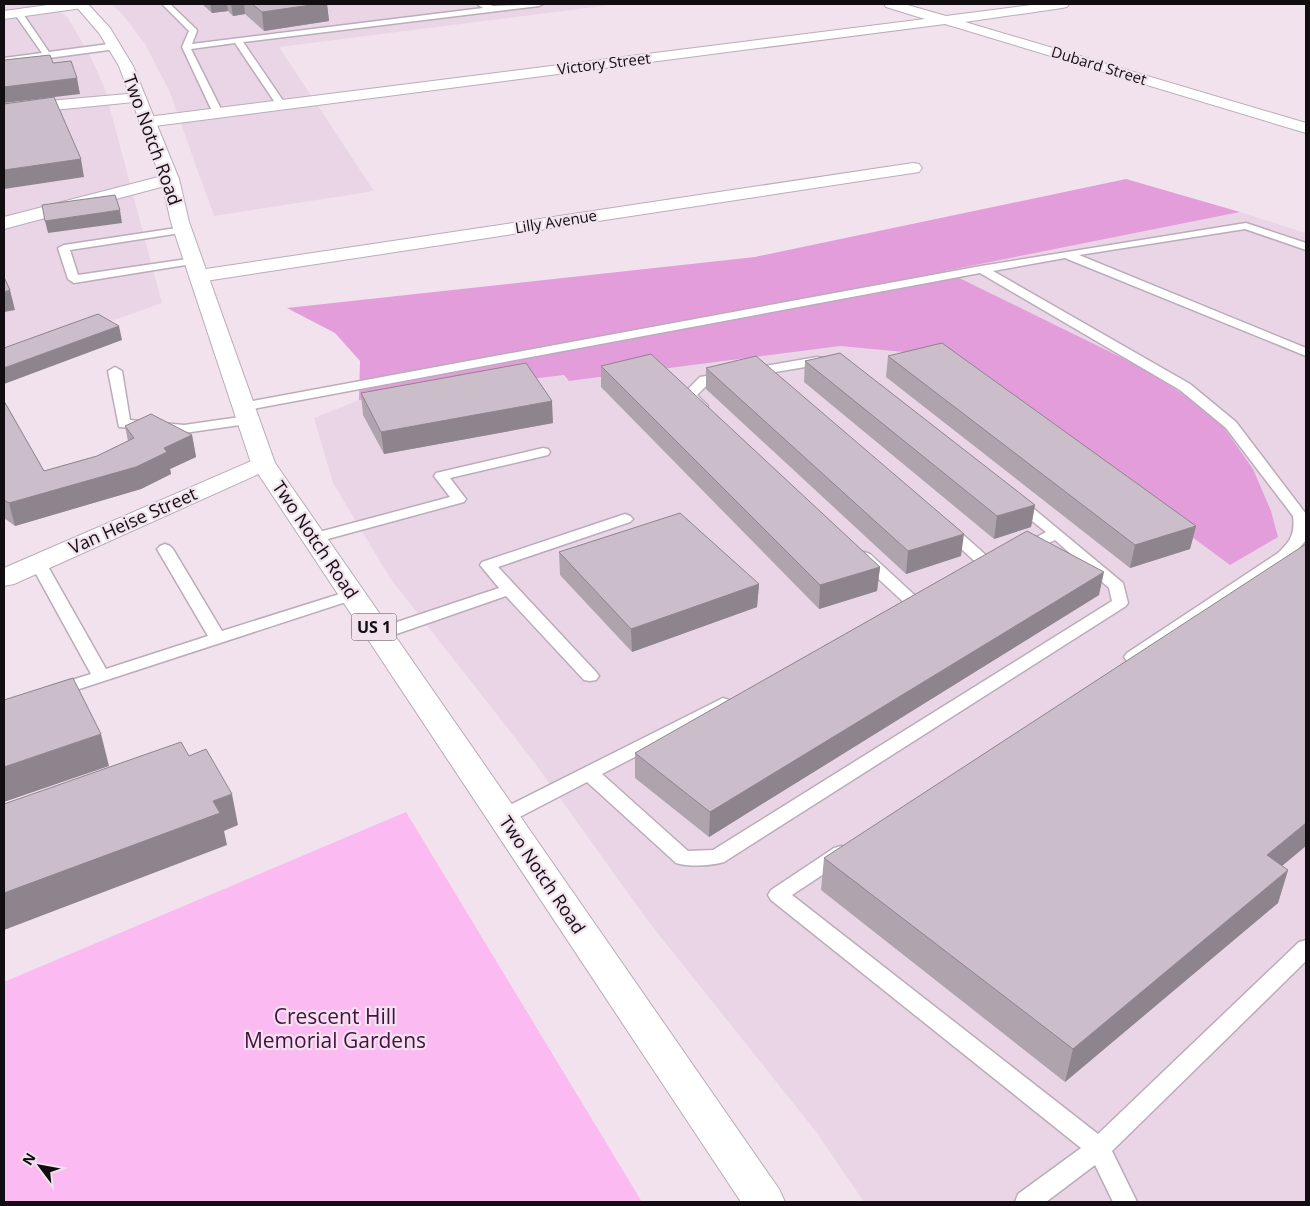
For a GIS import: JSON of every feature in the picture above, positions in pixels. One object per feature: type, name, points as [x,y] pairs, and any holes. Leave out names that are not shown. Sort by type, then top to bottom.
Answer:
[{"type":"street","points":[[4,15],[82,4]]},
{"type":"street","name":"Two Notch Road","points":[[82,4],[116,46],[170,178],[183,230],[263,463],[764,1202]]},
{"type":"street","name":"Dubard Street","points":[[891,4],[1306,128]]},
{"type":"street","name":"Victory Street","points":[[4,110],[142,110],[218,113],[1062,4]]},
{"type":"street","name":"Lilly Avenue","points":[[197,269],[913,168]]},
{"type":"street","points":[[4,222],[170,178]]},
{"type":"street","name":"Van Heise Street","points":[[4,578],[263,463]]},
{"type":"lane","points":[[166,4],[194,30],[186,47]]},
{"type":"lane","points":[[481,4],[492,9]]},
{"type":"lane","points":[[186,47],[539,4]]},
{"type":"lane","points":[[18,13],[47,55]]},
{"type":"lane","points":[[238,41],[281,105]]},
{"type":"lane","points":[[4,61],[116,46]]},
{"type":"lane","points":[[186,47],[218,113]]},
{"type":"lane","points":[[115,371],[124,424],[184,429],[245,413],[1066,254],[1246,226],[1306,247]]},
{"type":"lane","points":[[183,230],[64,248],[74,279],[197,269]]},
{"type":"lane","points":[[1066,254],[1306,352]]},
{"type":"lane","points":[[981,269],[1116,346],[1185,388],[1231,425],[1300,516],[1303,532],[1295,545],[1284,556],[1118,667]]},
{"type":"lane","points":[[711,416],[689,395],[705,380],[817,361],[841,365]]},
{"type":"lane","points":[[768,369],[782,382]]},
{"type":"lane","points":[[313,538],[459,499],[441,476],[543,452]]},
{"type":"lane","points":[[590,773],[683,858],[717,856],[1120,603],[1117,586],[1010,496]]},
{"type":"lane","points":[[590,676],[488,565],[625,519]]},
{"type":"lane","points":[[938,521],[990,567]]},
{"type":"lane","points":[[974,575],[1056,533]]},
{"type":"lane","points":[[850,544],[916,605]]},
{"type":"lane","points":[[165,548],[218,638]]},
{"type":"lane","points":[[38,563],[101,676]]},
{"type":"lane","points":[[378,634],[509,590]]},
{"type":"lane","points":[[39,695],[352,595]]},
{"type":"lane","points":[[898,614],[932,597]]},
{"type":"lane","points":[[503,818],[739,696]]},
{"type":"lane","points":[[853,845],[778,895],[1098,1148],[1125,1202]]},
{"type":"lane","points":[[1027,1202],[1098,1148],[1306,948]]},
{"type":"shaded area","points":[[4,4],[52,4],[68,18],[90,56],[104,86],[162,303],[4,359]]},
{"type":"shaded area","points":[[111,4],[618,4],[279,47],[374,191],[214,216],[169,90],[145,44],[122,14]]},
{"type":"shaded area","points":[[1126,179],[1240,212],[945,271],[1147,370],[1184,395],[1222,425],[1253,469],[1271,511],[1278,537],[1230,565],[947,356],[840,346],[569,381],[564,375],[359,400],[360,361],[335,333],[287,308],[755,257]]},
{"type":"shaded area","points":[[1240,212],[1306,233],[1306,1202],[864,1202],[817,1133],[648,921],[534,762],[390,578],[333,483],[314,418],[359,400],[564,375],[570,381],[742,357],[921,336],[1222,425],[1184,395],[1147,370],[944,271]]},
{"type":"green space","name":"Crescent Hill Memorial Gardens","points":[[406,812],[642,1202],[4,1202],[4,982]]},
{"type":"building","points":[[252,4],[318,4],[262,12]]},
{"type":"building","points":[[50,55],[53,63],[71,61],[77,78],[4,87],[4,60]]},
{"type":"building","points":[[54,97],[81,159],[4,170],[4,104]]},
{"type":"building","points":[[115,195],[120,210],[45,221],[42,205]]},
{"type":"building","points":[[4,277],[10,290],[4,292]]},
{"type":"building","points":[[98,314],[119,326],[4,368],[4,348]]},
{"type":"building","points":[[942,343],[1196,526],[1135,545],[888,356]]},
{"type":"building","points":[[840,353],[1035,505],[997,516],[805,361]]},
{"type":"building","points":[[651,354],[880,567],[820,585],[601,366]]},
{"type":"building","points":[[756,356],[964,534],[908,551],[706,368]]},
{"type":"building","points":[[526,363],[552,401],[381,432],[361,393]]},
{"type":"building","points":[[4,401],[44,471],[97,456],[134,438],[125,426],[151,414],[192,435],[164,448],[167,452],[136,467],[9,503],[4,500]]},
{"type":"building","points":[[680,513],[759,584],[631,629],[559,552]]},
{"type":"building","points":[[1027,531],[1104,572],[710,812],[635,753]]},
{"type":"building","points":[[1306,544],[1306,823],[1267,855],[1288,870],[1073,1049],[824,858]]},
{"type":"building","points":[[73,678],[101,734],[4,767],[4,700]]},
{"type":"building","points":[[181,742],[189,756],[206,749],[232,794],[213,801],[220,813],[4,893],[4,804]]}]
